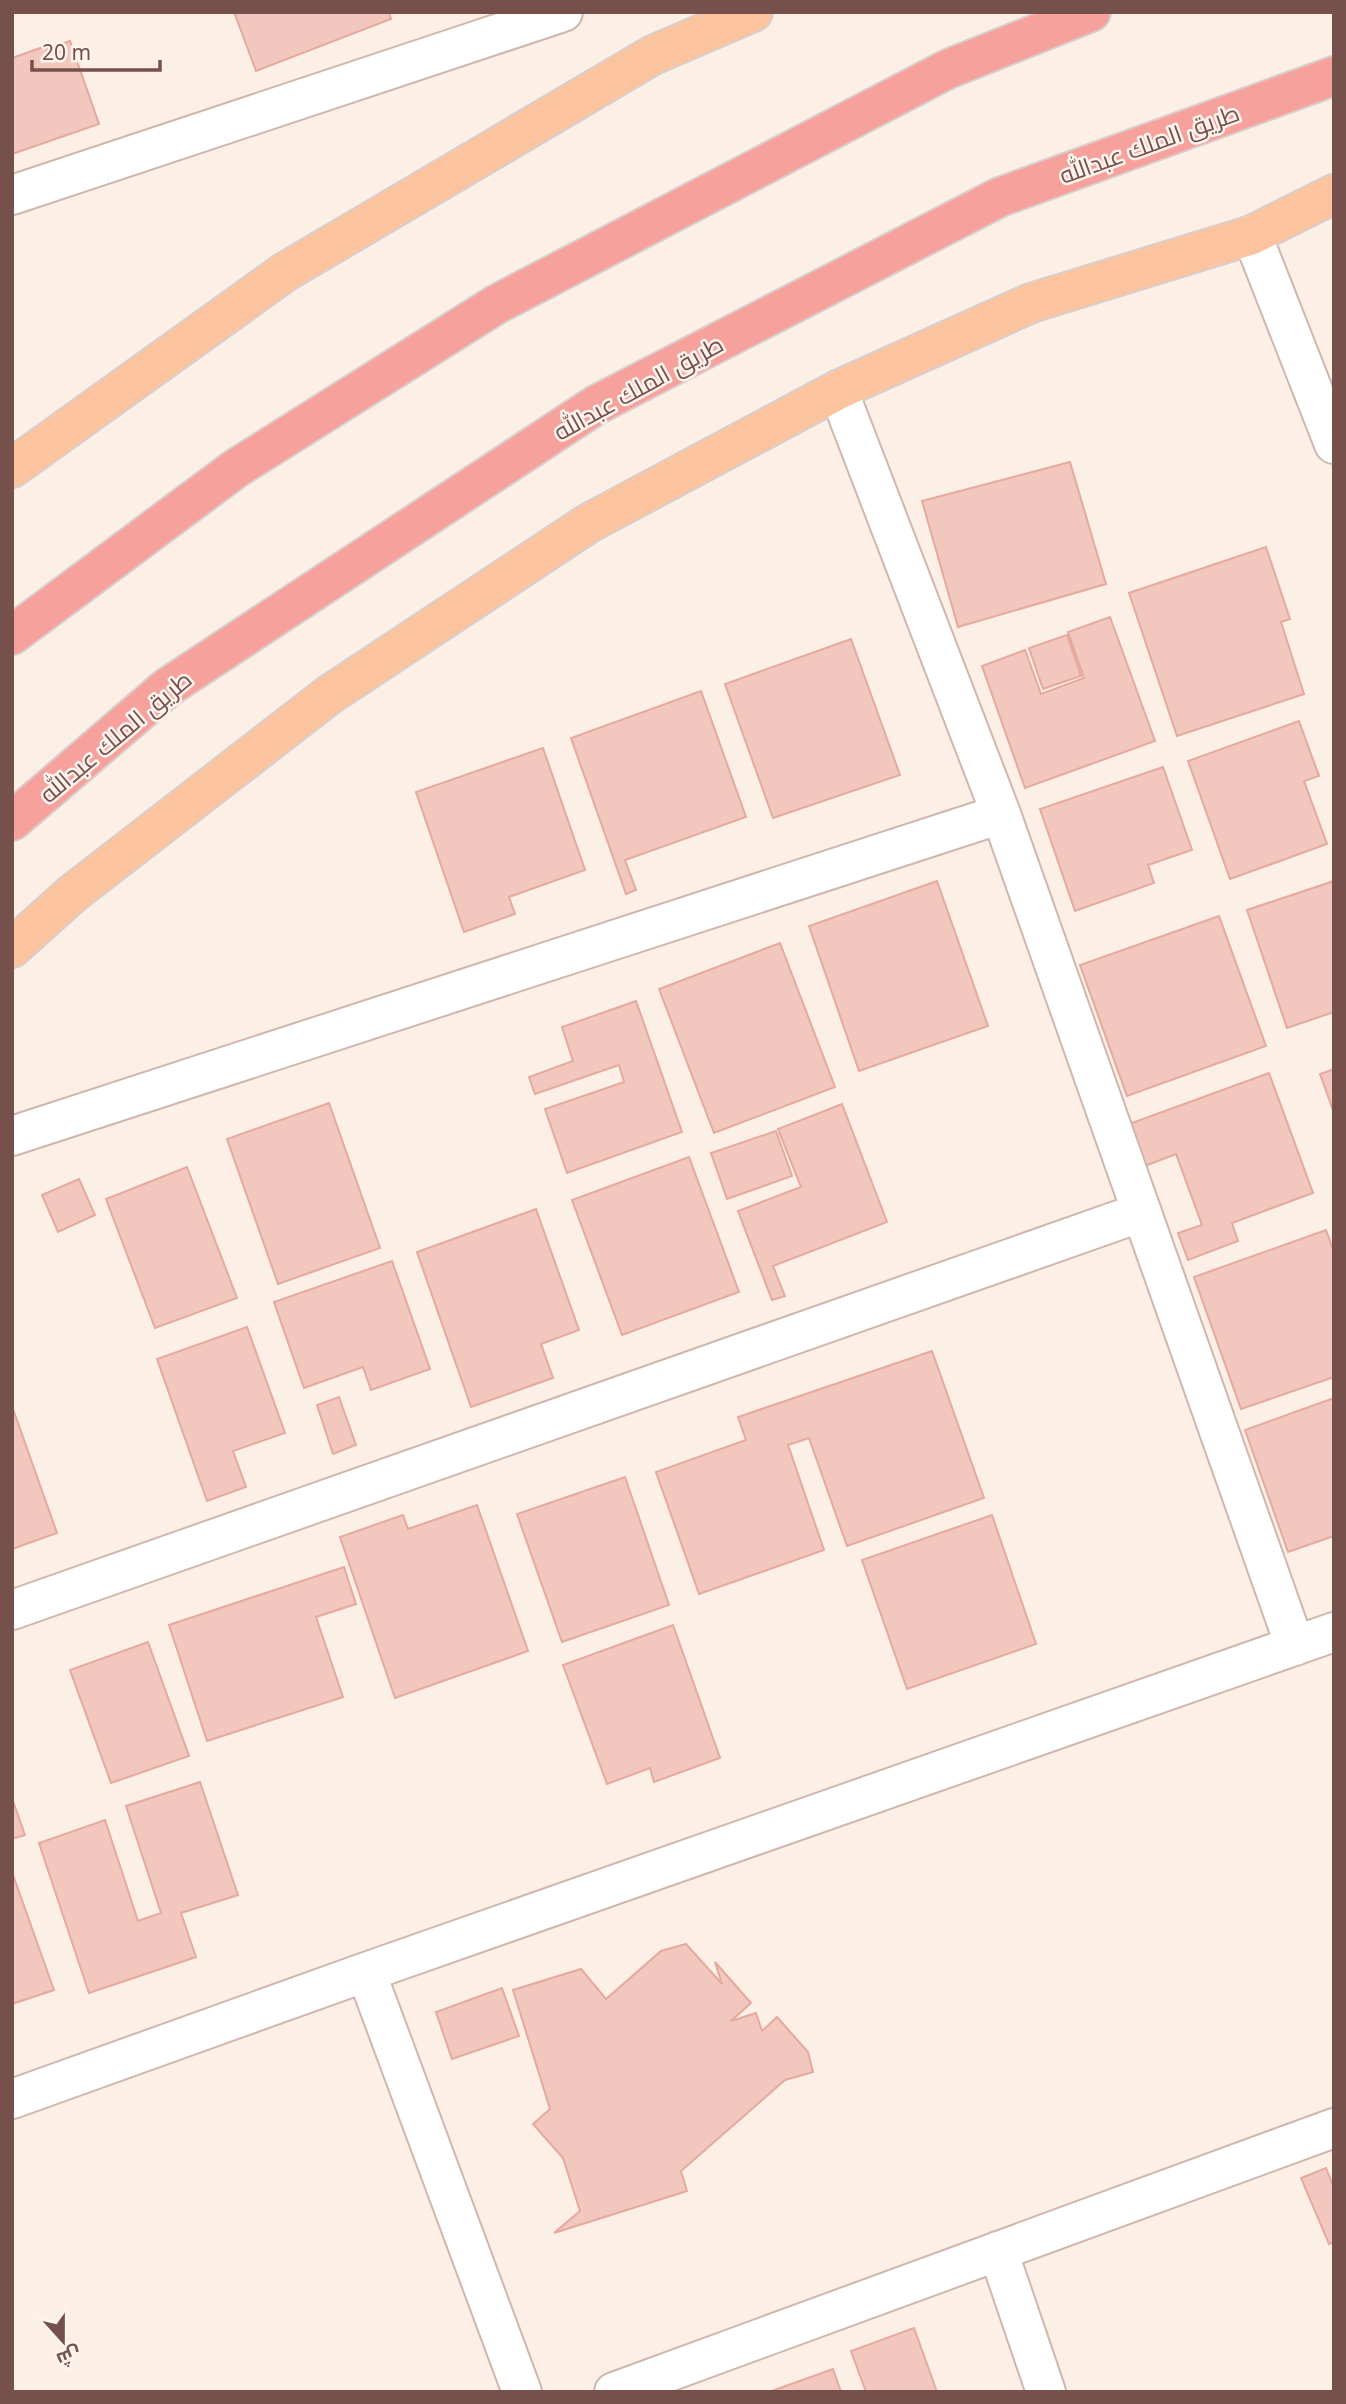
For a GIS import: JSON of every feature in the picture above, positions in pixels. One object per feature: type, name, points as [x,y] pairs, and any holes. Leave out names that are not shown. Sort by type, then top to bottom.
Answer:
[{"type":"highway","points":[[12,635],[235,470],[496,304],[948,69],[1091,12]]},
{"type":"highway","name":"طريق الملك عبدالله","points":[[12,821],[168,687],[596,405],[1000,197],[1334,76]]},
{"type":"main road","points":[[12,468],[285,272],[653,55],[754,12]]},
{"type":"main road","points":[[12,948],[72,894],[329,695],[589,523],[838,390],[1031,303],[1252,236],[1334,194]]},
{"type":"street","points":[[12,195],[563,12]]},
{"type":"street","points":[[1252,236],[1334,444]]},
{"type":"street","points":[[838,390],[1001,814],[1294,1646]]},
{"type":"street","points":[[12,1136],[1001,814]]},
{"type":"street","points":[[12,1611],[1142,1212]]},
{"type":"street","points":[[12,2099],[1334,1632]]},
{"type":"street","points":[[366,1972],[522,2392]]},
{"type":"street","points":[[614,2392],[1334,2128]]},
{"type":"street","points":[[998,2250],[1046,2392]]},
{"type":"building","points":[[234,12],[389,12],[391,19],[256,71]]},
{"type":"building","points":[[70,41],[99,124],[12,154],[12,58]]},
{"type":"building","points":[[1070,462],[1106,584],[958,627],[922,501]]},
{"type":"building","points":[[1266,547],[1290,619],[1281,622],[1304,694],[1177,736],[1129,593]]},
{"type":"building","points":[[1110,617],[1155,741],[1025,788],[982,666],[1025,650],[1041,694],[1084,678],[1068,632]]},
{"type":"building","points":[[1067,635],[1081,676],[1043,689],[1029,648]]},
{"type":"building","points":[[851,639],[900,775],[773,818],[725,684]]},
{"type":"building","points":[[701,691],[746,817],[625,860],[636,890],[626,894],[571,738]]},
{"type":"building","points":[[1299,721],[1319,776],[1304,781],[1327,844],[1230,879],[1188,761]]},
{"type":"building","points":[[543,748],[585,870],[509,897],[515,914],[464,932],[416,792]]},
{"type":"building","points":[[1163,767],[1192,850],[1148,865],[1154,883],[1075,911],[1040,809]]},
{"type":"building","points":[[937,881],[988,1026],[859,1071],[809,926]]},
{"type":"building","points":[[1334,881],[1334,1012],[1287,1028],[1247,910]]},
{"type":"building","points":[[1219,916],[1266,1046],[1127,1096],[1080,965]]},
{"type":"building","points":[[780,943],[835,1087],[714,1133],[659,989]]},
{"type":"building","points":[[636,1001],[682,1132],[567,1173],[545,1109],[624,1082],[619,1065],[535,1094],[529,1077],[573,1061],[562,1027]]},
{"type":"building","points":[[1334,1069],[1334,1113],[1320,1074]]},
{"type":"building","points":[[1269,1073],[1313,1193],[1232,1223],[1238,1241],[1188,1260],[1178,1233],[1202,1225],[1176,1154],[1145,1166],[1129,1124]]},
{"type":"building","points":[[329,1103],[380,1248],[278,1284],[227,1139]]},
{"type":"building","points":[[842,1104],[887,1222],[773,1266],[785,1296],[772,1300],[738,1211],[801,1187],[778,1129]]},
{"type":"building","points":[[776,1131],[792,1176],[727,1199],[711,1153]]},
{"type":"building","points":[[689,1157],[739,1292],[622,1335],[572,1200]]},
{"type":"building","points":[[187,1167],[237,1298],[155,1328],[106,1199]]},
{"type":"building","points":[[79,1179],[95,1215],[58,1232],[42,1195]]},
{"type":"building","points":[[536,1209],[579,1330],[541,1344],[553,1378],[471,1407],[417,1252]]},
{"type":"building","points":[[1326,1230],[1334,1252],[1334,1377],[1241,1409],[1194,1277]]},
{"type":"building","points":[[392,1261],[430,1369],[371,1390],[363,1367],[304,1388],[274,1302]]},
{"type":"building","points":[[247,1327],[285,1433],[233,1451],[246,1487],[207,1501],[157,1359]]},
{"type":"building","points":[[932,1351],[984,1498],[847,1546],[809,1438],[788,1445],[824,1550],[699,1594],[656,1472],[746,1440],[738,1417]]},
{"type":"building","points":[[339,1397],[356,1445],[333,1454],[317,1405]]},
{"type":"building","points":[[1334,1398],[1334,1536],[1288,1552],[1245,1430]]},
{"type":"building","points":[[12,1406],[57,1533],[12,1549]]},
{"type":"building","points":[[625,1477],[669,1605],[562,1642],[517,1514]]},
{"type":"building","points":[[477,1505],[528,1651],[395,1698],[340,1537],[403,1515],[408,1529]]},
{"type":"building","points":[[992,1515],[1036,1644],[907,1689],[862,1560]]},
{"type":"building","points":[[344,1567],[356,1604],[316,1617],[343,1697],[207,1741],[169,1625]]},
{"type":"building","points":[[673,1625],[720,1758],[654,1782],[650,1768],[607,1784],[563,1665]]},
{"type":"building","points":[[148,1642],[189,1756],[111,1783],[70,1670]]},
{"type":"building","points":[[200,1782],[238,1895],[181,1913],[196,1957],[89,1993],[39,1843],[105,1820],[138,1921],[161,1913],[126,1806]]},
{"type":"building","points":[[12,1798],[25,1835],[12,1839]]},
{"type":"building","points":[[12,1872],[54,1990],[12,2004]]},
{"type":"building","points":[[686,1944],[722,1984],[715,1962],[751,2003],[731,2021],[756,2013],[762,2031],[777,2017],[808,2052],[813,2072],[785,2080],[681,2171],[687,2191],[554,2233],[580,2211],[563,2158],[533,2124],[550,2109],[513,1990],[581,1969],[606,1999],[661,1951]]},
{"type":"building","points":[[502,1988],[519,2036],[452,2059],[436,2012]]},
{"type":"building","points":[[1326,2168],[1334,2188],[1334,2242],[1329,2244],[1301,2178]]},
{"type":"building","points":[[914,2328],[937,2392],[866,2392],[851,2351]]},
{"type":"building","points":[[833,2369],[841,2392],[769,2392]]}]
